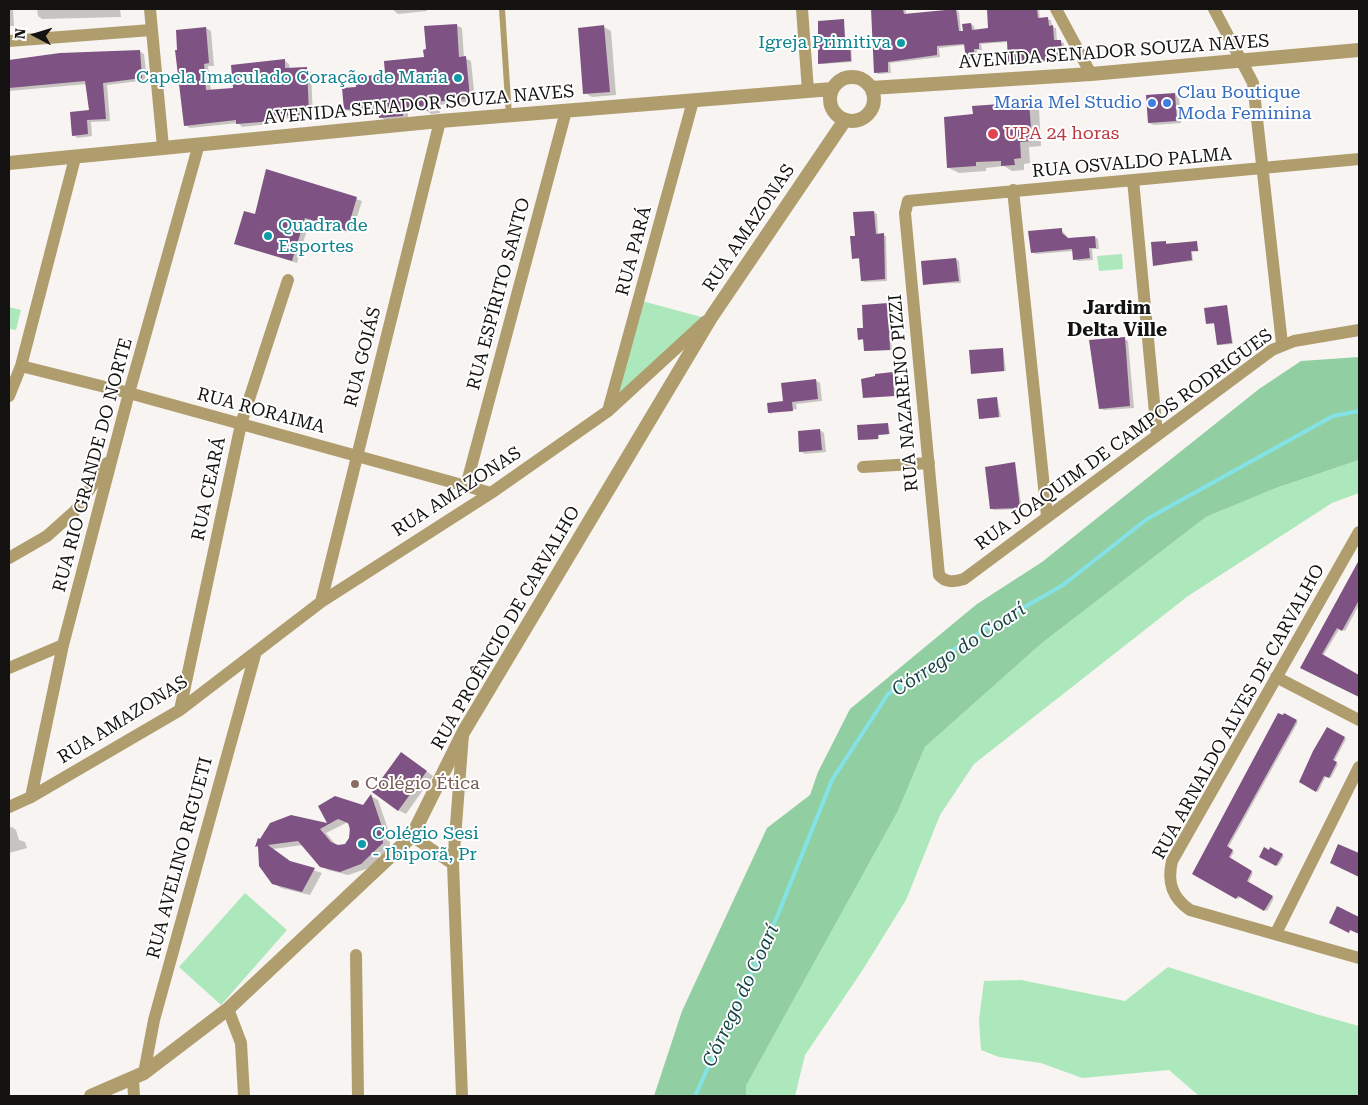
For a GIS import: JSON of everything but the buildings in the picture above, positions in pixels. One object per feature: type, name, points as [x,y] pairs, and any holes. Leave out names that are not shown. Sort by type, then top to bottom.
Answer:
[{"type":"street","points":[[150,9],[163,147]]},
{"type":"street","points":[[802,9],[808,91]]},
{"type":"street","points":[[1056,9],[1091,74]]},
{"type":"street","points":[[1214,9],[1253,83],[1282,344]]},
{"type":"street","points":[[9,41],[152,30]]},
{"type":"street","name":"AVENIDA SENADOR SOUZA NAVES","points":[[871,88],[1091,74],[1359,50]]},
{"type":"street","points":[[854,77],[864,81],[871,88],[873,103],[866,115],[860,119],[845,120],[832,107],[830,95],[832,89],[844,78],[854,77]]},
{"type":"street","name":"AVENIDA SENADOR SOUZA NAVES","points":[[9,163],[440,121],[832,89]]},
{"type":"street","name":"RUA PARÁ","points":[[608,411],[693,101]]},
{"type":"street","name":"RUA ESPÍRITO SANTO","points":[[466,486],[566,111]]},
{"type":"street","name":"RUA AMAZONAS","points":[[9,807],[32,797],[180,710],[255,655],[321,602],[492,493],[608,411],[712,316],[845,120]]},
{"type":"street","name":"RUA GOIÁS","points":[[321,602],[440,121]]},
{"type":"street","name":"RUA RIO GRANDE DO NORTE","points":[[32,797],[63,645],[129,393],[200,144]]},
{"type":"street","points":[[9,396],[21,366],[74,158]]},
{"type":"street","name":"RUA OSVALDO PALMA","points":[[908,200],[1359,159]]},
{"type":"street","points":[[1133,180],[1157,434]]},
{"type":"street","points":[[1013,190],[1046,516]]},
{"type":"street","name":"RUA NAZARENO PIZZI","points":[[908,200],[905,213],[929,463],[936,563],[938,575],[944,580]]},
{"type":"street","name":"RUA CEARÁ","points":[[180,710],[241,424],[288,280]]},
{"type":"street","name":"RUA PROÊNCIO DE CARVALHO","points":[[91,1096],[138,1076],[228,1008],[412,836],[464,732],[712,316]]},
{"type":"street","name":"RUA JOAQUIM DE CAMPOS RODRIGUES","points":[[944,580],[955,582],[964,579],[1046,516],[1282,344],[1359,330]]},
{"type":"street","name":"RUA RORAIMA","points":[[21,366],[129,393],[492,493]]},
{"type":"street","points":[[9,558],[47,536],[75,511],[113,454]]},
{"type":"street","points":[[862,467],[929,463]]},
{"type":"street","name":"RUA ARNALDO ALVES DE CARVALHO","points":[[1359,532],[1172,861],[1169,874],[1176,897],[1190,910],[1359,958]]},
{"type":"street","points":[[9,668],[63,645]]},
{"type":"street","name":"RUA AVELINO RIGUETI","points":[[134,1096],[255,655]]},
{"type":"street","points":[[1276,677],[1359,720]]},
{"type":"street","points":[[462,1096],[453,864],[464,732]]},
{"type":"street","points":[[1276,933],[1359,767]]},
{"type":"street","points":[[412,836],[453,864]]},
{"type":"street","points":[[356,955],[358,1096]]},
{"type":"street","points":[[228,1008],[241,1043],[244,1096]]},
{"type":"lane","points":[[502,9],[509,116]]},
{"type":"green space","points":[[1122,254],[1123,269],[1099,271],[1097,256]]},
{"type":"green space","points":[[642,301],[705,318],[619,393]]},
{"type":"green space","points":[[9,307],[21,310],[16,330],[10,329],[9,332]]},
{"type":"green space","points":[[1359,357],[1359,460],[1276,488],[1206,517],[1042,643],[925,747],[898,811],[746,1086],[746,1096],[654,1096],[682,1011],[767,828],[810,795],[818,772],[850,709],[977,604],[1042,562],[1259,389],[1301,361]]},
{"type":"green space","points":[[1359,460],[1359,493],[1332,503],[1188,596],[974,764],[940,815],[906,900],[862,971],[805,1055],[795,1096],[746,1096],[746,1086],[898,811],[925,747],[1042,643],[1206,517],[1276,488]]},
{"type":"green space","points":[[245,893],[287,930],[221,1005],[179,967]]},
{"type":"green space","points":[[1168,967],[1359,1026],[1359,1096],[1199,1096],[1169,1070],[1082,1078],[1041,1063],[999,1057],[981,1050],[979,1020],[984,981],[1021,980],[1125,1001]]},
{"type":"waterway","name":"Córrego do Coarí","points":[[695,1096],[776,919],[832,780],[888,694],[974,636],[1063,585],[1147,519],[1333,416],[1359,411]]},
{"type":"place","name":"Igreja Primitiva","points":[[901,43]]},
{"type":"place","name":"Capela Imaculado Coração de Maria","points":[[458,78]]},
{"type":"place","name":"Maria Mel Studio","points":[[1152,103]]},
{"type":"place","name":"Clau Boutique Moda Feminina","points":[[1167,103]]},
{"type":"place","name":"UPA 24 horas","points":[[993,134]]},
{"type":"place","name":"Quadra de Esportes","points":[[268,236]]},
{"type":"place","name":"Colégio Ética","points":[[355,784]]},
{"type":"place","name":"Colégio Sesi - Ibiporã, Pr","points":[[362,844]]},
{"type":"district","name":"Jardim Delta Ville","points":[[1117,319]]}]
